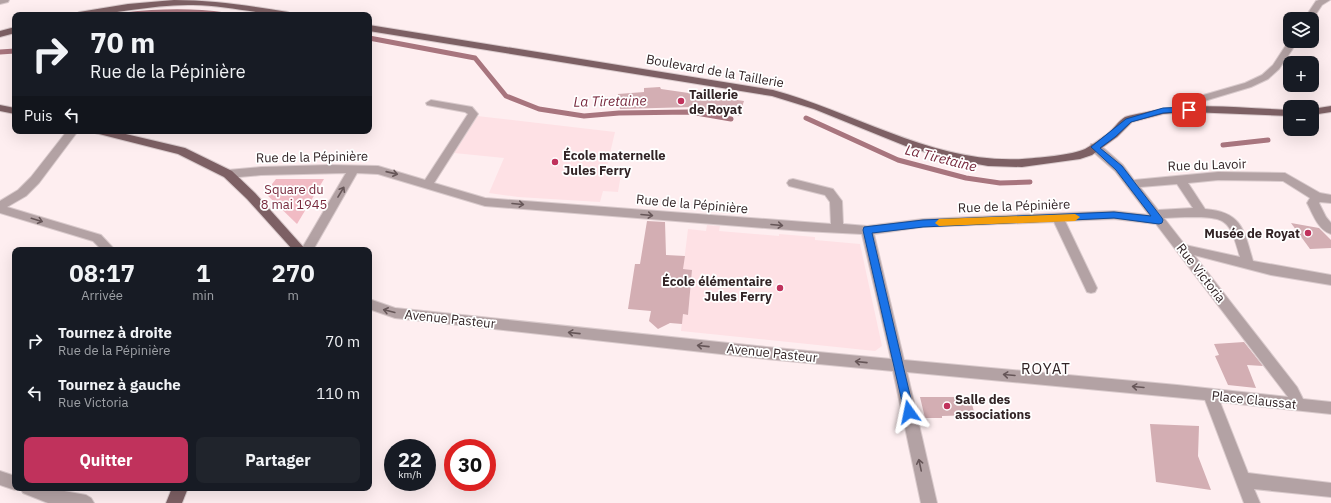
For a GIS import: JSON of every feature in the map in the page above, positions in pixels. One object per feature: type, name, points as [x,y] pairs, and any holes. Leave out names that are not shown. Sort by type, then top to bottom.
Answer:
[{"type":"main road","points":[[94,12],[113,8],[172,3],[210,3],[268,12]]},
{"type":"main road","name":"Boulevard de la Taillerie","points":[[372,28],[774,93],[818,107],[912,144],[949,155],[988,162],[1022,164],[1076,156],[1088,152],[1113,135],[1128,120],[1163,111],[1189,110],[1283,113]]},
{"type":"main road","points":[[0,108],[12,110]]},
{"type":"main road","points":[[1319,111],[1331,109]]},
{"type":"main road","points":[[111,134],[181,152],[228,174],[251,196],[297,247]]},
{"type":"main road","points":[[174,503],[179,491]]},
{"type":"street","points":[[0,2],[5,0]]},
{"type":"street","points":[[1313,12],[1319,3],[1326,0]]},
{"type":"street","points":[[1189,110],[1197,100],[1248,85],[1265,77],[1276,67],[1288,48]]},
{"type":"street","points":[[427,185],[473,114],[468,110],[431,103]]},
{"type":"street","points":[[0,206],[22,193],[35,180],[72,134]]},
{"type":"street","name":"Rue Victoria","points":[[1095,147],[1119,168],[1292,391],[1300,405]]},
{"type":"street","points":[[309,247],[348,181],[353,169]]},
{"type":"street","name":"Rue de la Pépinière","points":[[228,174],[261,171],[353,169],[378,170],[485,202],[867,230],[923,223],[1058,219],[1114,215],[1157,217],[1202,213],[1223,216],[1235,224],[1248,264]]},
{"type":"street","name":"Rue du Lavoir","points":[[1131,184],[1218,176],[1284,177],[1317,197]]},
{"type":"street","points":[[1180,179],[1202,213]]},
{"type":"street","points":[[793,183],[829,192],[836,201],[837,228]]},
{"type":"street","points":[[1331,199],[1317,197],[1313,203],[1321,220],[1331,230]]},
{"type":"street","points":[[0,209],[98,238],[106,247]]},
{"type":"street","points":[[1058,219],[1091,288]]},
{"type":"street","points":[[867,230],[929,503]]},
{"type":"street","points":[[1183,249],[1270,270],[1331,280]]},
{"type":"street","name":"Avenue Pasteur","points":[[372,305],[395,313],[624,338],[899,366],[1177,391]]},
{"type":"street","name":"Place Claussat","points":[[1177,391],[1331,408]]},
{"type":"street","points":[[1210,395],[1252,503]]},
{"type":"street","points":[[0,478],[12,482]]},
{"type":"street","points":[[1243,480],[1331,490]]},
{"type":"street","points":[[36,491],[48,496],[86,503]]},
{"type":"shaded area","name":"École maternelle Jules Ferry","points":[[477,116],[615,132],[607,166],[622,168],[618,192],[603,191],[600,202],[518,197],[489,193],[504,158],[454,153]]},
{"type":"shaded area","name":"École élémentaire Jules Ferry","points":[[707,225],[720,226],[719,231],[779,236],[779,234],[815,237],[815,240],[860,244],[882,346],[875,351],[681,331],[683,314],[688,315],[692,270],[679,269],[684,262],[688,229],[706,231]]},
{"type":"green space","name":"Square du 8 mai 1945","points":[[276,179],[324,179],[297,224],[265,193]]},
{"type":"building","name":"Taillerie de Royat","points":[[660,87],[661,89],[744,101],[739,116],[693,107],[620,109],[618,94],[644,92],[644,88]]},
{"type":"building","points":[[647,221],[665,222],[666,255],[685,256],[683,269],[692,270],[688,315],[683,314],[682,324],[670,323],[658,329],[649,321],[651,311],[628,309],[635,264],[640,264]]},
{"type":"building","name":"Musée de Royat","points":[[1291,223],[1319,228],[1331,240],[1331,248],[1310,249]]},
{"type":"building","points":[[1244,342],[1263,366],[1247,365],[1256,388],[1228,385],[1215,356],[1219,355],[1214,344]]},
{"type":"building","name":"Salle des associations","points":[[920,397],[970,397],[975,415],[925,418]]},
{"type":"building","points":[[1150,424],[1199,426],[1198,456],[1211,490],[1156,482]]},
{"type":"waterway","name":"La Tiretaine","points":[[174,12],[199,12]]},
{"type":"waterway","name":"La Tiretaine","points":[[372,39],[475,58],[506,96],[539,109],[584,116],[619,113],[690,112],[731,119]]},
{"type":"waterway","name":"La Tiretaine","points":[[0,52],[12,51]]},
{"type":"waterway","name":"La Tiretaine","points":[[806,118],[898,160],[966,178],[1000,183],[1030,182]]},
{"type":"waterway","name":"La Tiretaine","points":[[1223,145],[1268,140]]},
{"type":"slow traffic","points":[[939,223],[1058,219],[1075,217]]},
{"type":"place","name":"Taillerie de Royat","points":[[681,101]]},
{"type":"place","name":"École maternelle Jules Ferry","points":[[555,162]]},
{"type":"place","name":"Musée de Royat","points":[[1308,233]]},
{"type":"place","name":"École élémentaire Jules Ferry","points":[[780,288]]},
{"type":"place","name":"Salle des associations","points":[[947,406]]},
{"type":"district","name":"ROYAT","points":[[1046,368]]},
{"type":"route","points":[[909,412],[867,230],[923,223],[1058,219],[1114,215],[1159,220],[1119,168],[1095,147],[1113,135],[1128,120],[1163,111],[1189,110]]}]
